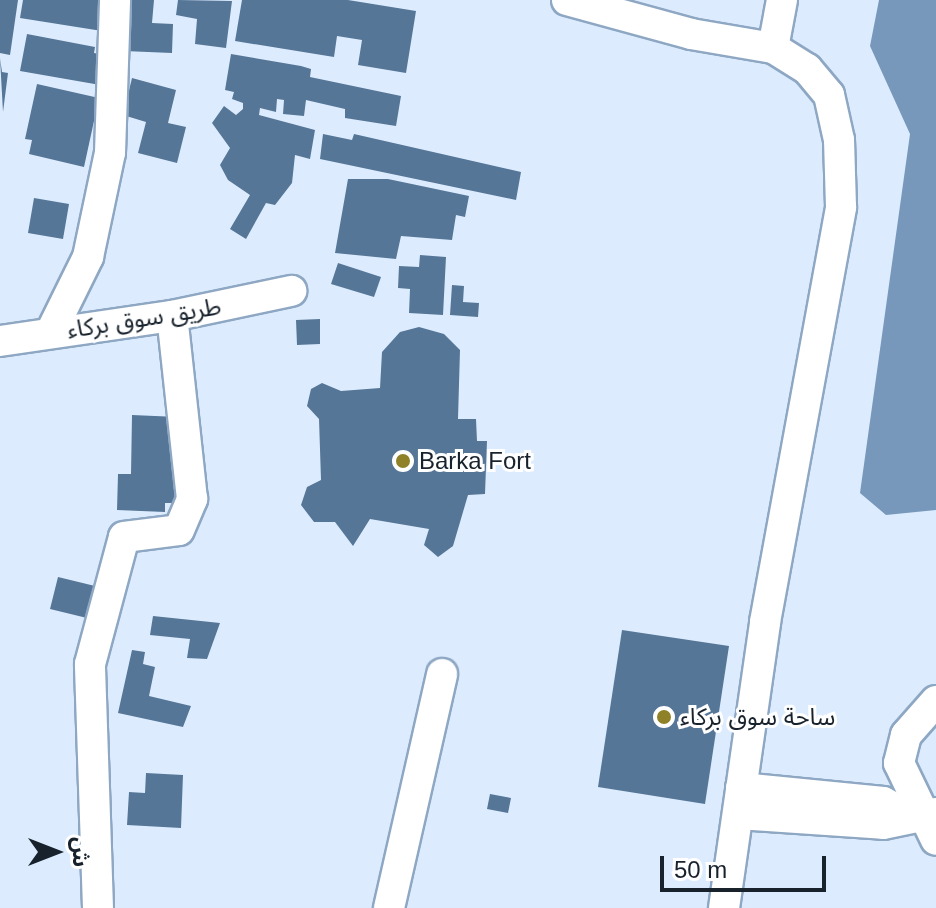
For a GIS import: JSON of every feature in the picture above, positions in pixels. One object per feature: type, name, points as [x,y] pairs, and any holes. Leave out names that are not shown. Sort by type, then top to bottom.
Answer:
[{"type":"street","name":"طريق سوق بركاء","points":[[51,332],[88,257],[110,153],[115,0]]},
{"type":"street","points":[[567,0],[691,34],[773,48],[807,69],[829,95],[839,140],[841,207],[765,622],[724,908]]},
{"type":"street","points":[[773,48],[782,0]]},
{"type":"street","name":"طريق سوق بركاء","points":[[51,332],[172,316],[291,291]]},
{"type":"street","points":[[98,908],[90,664],[124,537],[179,530],[192,499],[172,316]]},
{"type":"street","points":[[0,341],[51,332]]},
{"type":"street","points":[[389,908],[442,674]]},
{"type":"street","points":[[739,801],[883,824],[927,820],[899,763],[906,735],[936,701]]},
{"type":"water","points":[[879,0],[936,0],[936,510],[886,515],[860,493],[910,134],[870,46]]},
{"type":"building","points":[[0,0],[18,0],[10,55],[0,53]]},
{"type":"building","points":[[23,0],[107,0],[102,31],[20,18]]},
{"type":"building","points":[[121,0],[154,0],[152,23],[173,24],[172,53],[124,51]]},
{"type":"building","points":[[178,0],[232,1],[226,48],[195,44],[197,19],[176,15]]},
{"type":"building","points":[[242,0],[348,0],[416,11],[406,73],[358,65],[362,40],[337,36],[334,57],[235,41]]},
{"type":"building","points":[[27,34],[95,47],[94,53],[111,56],[106,86],[20,71]]},
{"type":"building","points":[[231,54],[301,66],[311,69],[310,77],[401,96],[396,126],[345,118],[345,109],[306,100],[304,116],[283,114],[284,100],[277,99],[276,112],[260,108],[259,115],[315,130],[310,159],[295,155],[292,183],[275,205],[266,203],[246,239],[230,229],[250,195],[228,180],[220,165],[230,148],[212,123],[224,106],[236,115],[243,109],[243,103],[232,99],[234,92],[225,90]]},
{"type":"building","points":[[0,58],[2,72],[8,73],[3,112]]},
{"type":"building","points":[[132,78],[176,90],[168,123],[186,127],[177,163],[138,153],[146,122],[123,115]]},
{"type":"building","points":[[37,84],[99,98],[84,167],[29,154],[32,140],[25,139]]},
{"type":"building","points":[[323,134],[352,140],[354,134],[521,172],[516,200],[320,159]]},
{"type":"building","points":[[348,179],[388,179],[469,196],[465,217],[456,215],[452,240],[401,236],[396,259],[335,253]]},
{"type":"building","points":[[34,198],[69,204],[63,239],[28,233]]},
{"type":"building","points":[[420,255],[446,257],[443,315],[409,313],[410,289],[398,288],[399,266],[419,267]]},
{"type":"building","points":[[338,263],[381,277],[374,297],[331,284]]},
{"type":"building","points":[[452,285],[464,286],[463,302],[479,303],[478,317],[450,315]]},
{"type":"building","points":[[320,319],[320,344],[297,345],[296,320]]},
{"type":"building","name":"Barka Fort","points":[[419,327],[444,334],[460,350],[458,419],[476,419],[477,441],[487,441],[485,494],[468,495],[453,546],[438,557],[424,545],[429,529],[370,519],[353,546],[335,522],[314,522],[301,505],[307,487],[321,480],[319,419],[307,406],[311,389],[322,383],[341,391],[380,388],[382,352],[400,332]]},
{"type":"building","points":[[132,415],[178,417],[175,503],[165,503],[165,512],[117,510],[118,474],[131,474]]},
{"type":"building","points":[[58,577],[95,586],[87,618],[50,609]]},
{"type":"building","points":[[153,616],[220,623],[207,659],[187,658],[190,639],[150,635]]},
{"type":"building","name":"ساحة سوق بركاء","points":[[622,630],[729,646],[705,804],[598,787]]},
{"type":"building","points":[[132,650],[145,652],[143,664],[155,667],[149,696],[191,706],[183,727],[118,713]]},
{"type":"building","points":[[146,773],[183,775],[181,828],[127,825],[129,792],[145,793]]},
{"type":"building","points":[[490,794],[511,798],[508,813],[487,809]]},
{"type":"place","name":"Barka Fort","points":[[403,461]]},
{"type":"place","name":"ساحة سوق بركاء","points":[[664,717]]}]
